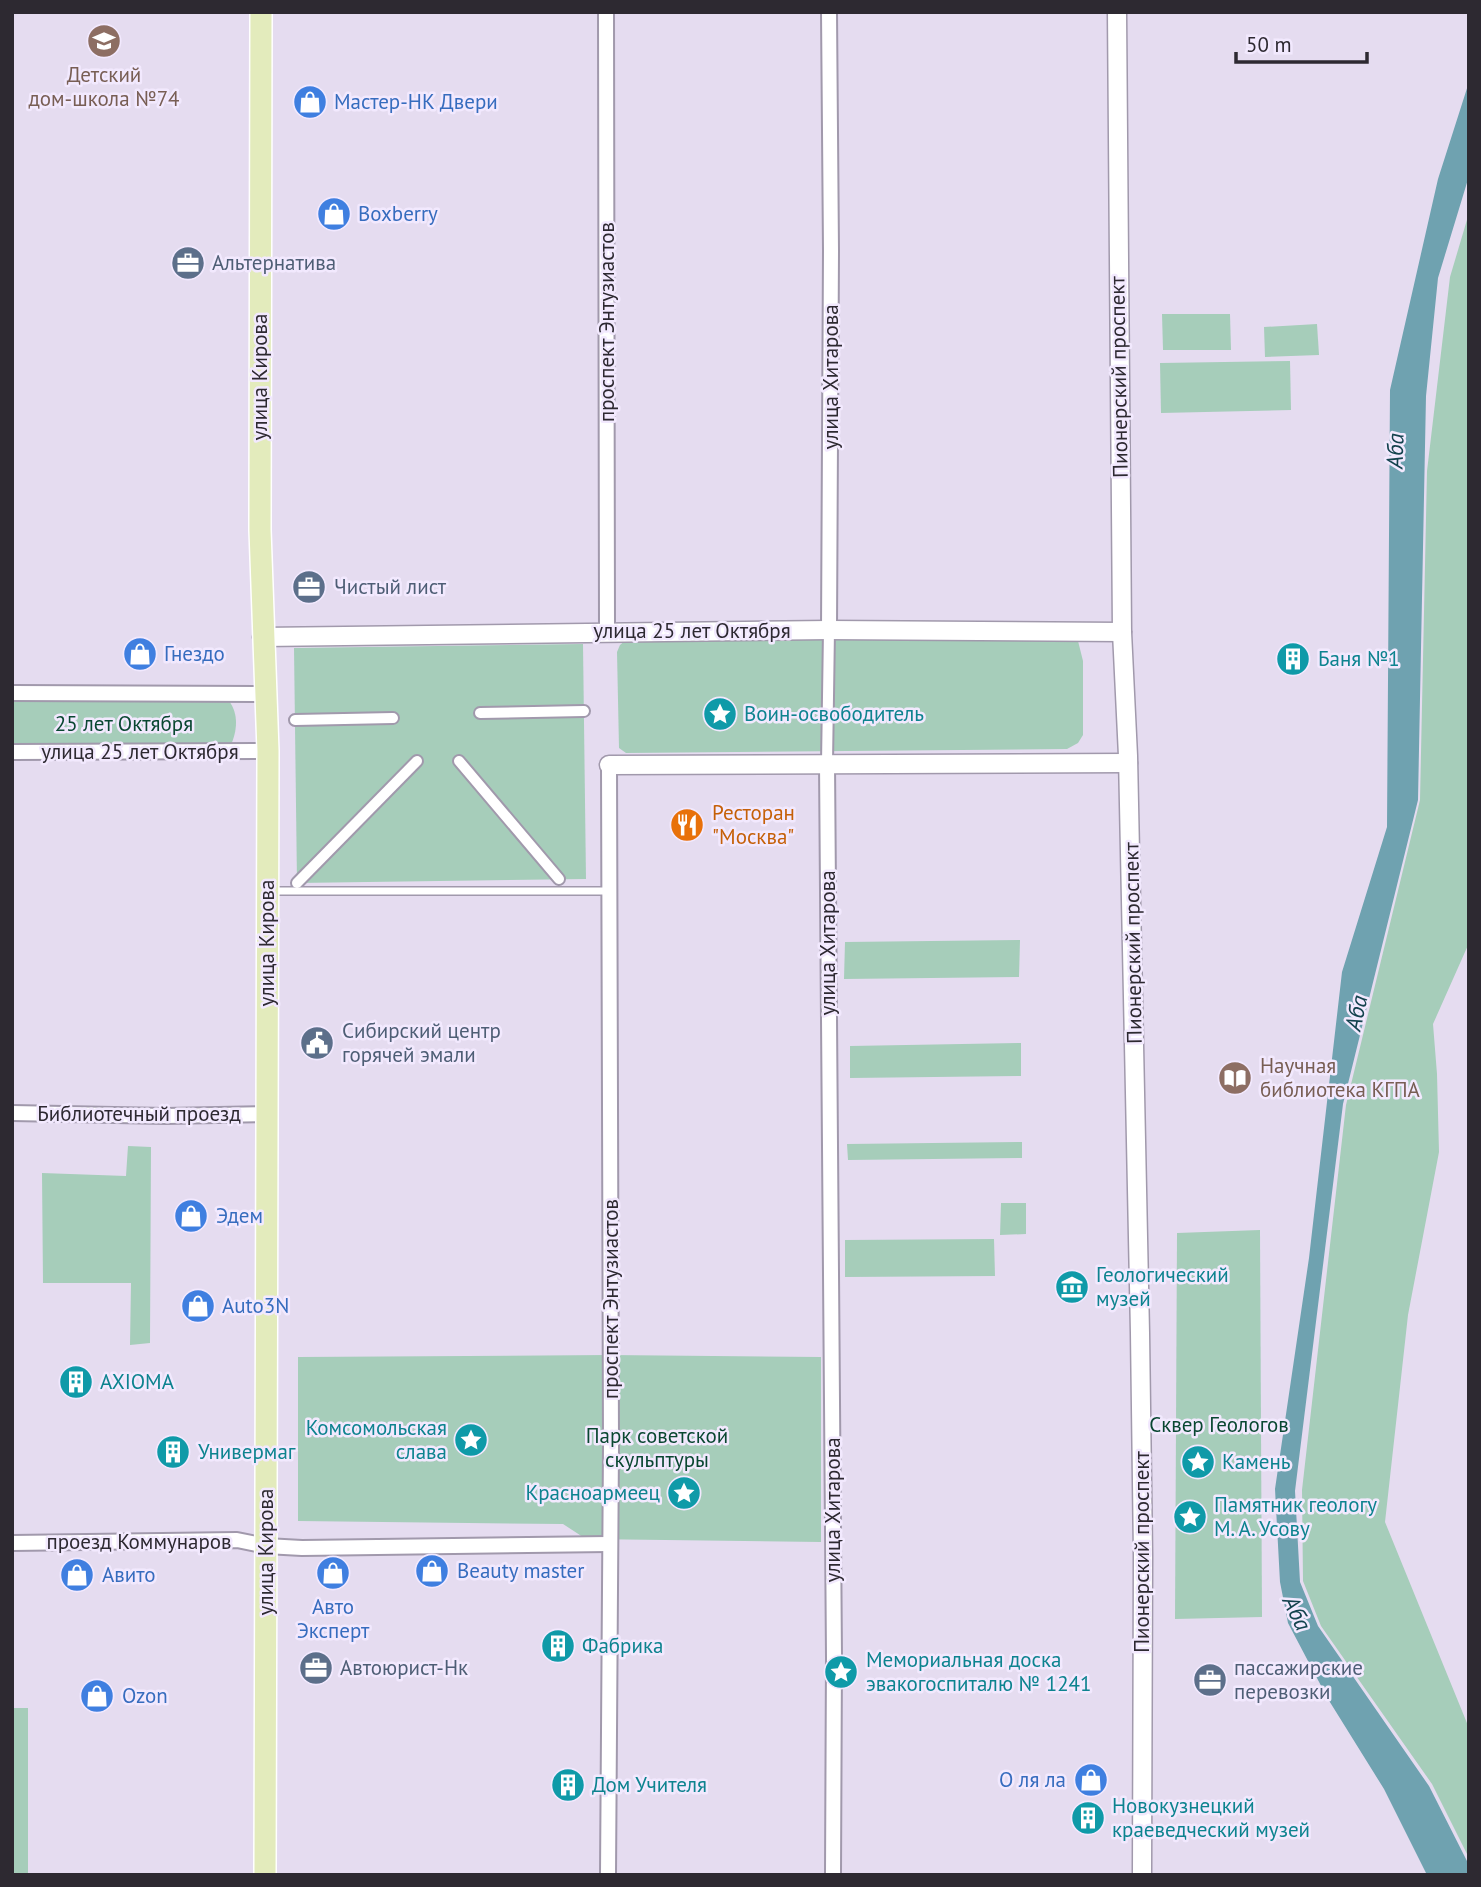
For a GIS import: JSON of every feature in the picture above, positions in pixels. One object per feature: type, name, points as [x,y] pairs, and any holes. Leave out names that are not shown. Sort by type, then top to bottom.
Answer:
[{"type":"main road","name":"улица Кирова","points":[[261,12],[262,637],[268,751],[265,1875]]},
{"type":"street","name":"проспект Энтузиастов","points":[[606,12],[607,632]]},
{"type":"street","name":"улица Хитарова","points":[[829,12],[831,251],[827,763],[834,1657],[832,1875]]},
{"type":"street","name":"Пионерский проспект","points":[[1116,12],[1122,632],[1128,763],[1137,1150],[1143,1555],[1142,1875]]},
{"type":"street","name":"улица 25 лет Октября","points":[[262,637],[829,630],[1122,632]]},
{"type":"street","points":[[12,693],[264,694]]},
{"type":"street","points":[[481,713],[584,711]]},
{"type":"street","points":[[295,720],[393,718]]},
{"type":"street","name":"улица 25 лет Октября","points":[[12,752],[268,751]]},
{"type":"street","points":[[297,883],[417,761]]},
{"type":"street","points":[[459,761],[559,879]]},
{"type":"street","points":[[609,765],[1128,763]]},
{"type":"street","name":"проспект Энтузиастов","points":[[608,1875],[609,765]]},
{"type":"street","name":"Библиотечный проезд","points":[[12,1113],[266,1114]]},
{"type":"street","name":"проезд Коммунаров","points":[[12,1543],[237,1540],[265,1546],[609,1544]]},
{"type":"lane","points":[[267,891],[610,891]]},
{"type":"green space","points":[[1469,213],[1469,943],[1433,1024],[1439,1152],[1408,1315],[1385,1522],[1469,1728],[1469,1858],[1432,1784],[1321,1626],[1303,1581],[1302,1490],[1346,1105],[1420,800],[1427,471],[1450,277]]},
{"type":"green space","points":[[1162,314],[1230,314],[1231,350],[1163,350]]},
{"type":"green space","points":[[1317,324],[1319,355],[1265,357],[1264,327]]},
{"type":"green space","points":[[1290,361],[1291,410],[1161,413],[1160,363]]},
{"type":"green space","points":[[1069,637],[1078,641],[1083,661],[1083,735],[1078,743],[1067,749],[626,753],[619,748],[617,652],[626,640]]},
{"type":"green space","points":[[583,644],[586,879],[297,883],[294,648]]},
{"type":"green space","name":"25 лет Октября","points":[[229,701],[236,723],[231,745],[12,746],[12,702]]},
{"type":"green space","points":[[1020,940],[1019,977],[844,979],[845,942]]},
{"type":"green space","points":[[1021,1043],[1021,1076],[850,1078],[850,1046]]},
{"type":"green space","points":[[1022,1142],[1022,1158],[848,1160],[847,1144]]},
{"type":"green space","points":[[128,1146],[151,1147],[150,1343],[130,1345],[131,1283],[43,1283],[42,1173],[126,1176]]},
{"type":"green space","points":[[1001,1203],[1026,1203],[1026,1234],[1000,1235]]},
{"type":"green space","name":"Сквер Геологов","points":[[1260,1230],[1262,1617],[1175,1619],[1177,1233]]},
{"type":"green space","points":[[994,1239],[995,1276],[845,1277],[845,1240]]},
{"type":"green space","name":"Парк советской скульптуры","points":[[298,1357],[821,1357],[821,1542],[586,1539],[563,1524],[298,1521]]},
{"type":"green space","points":[[12,1708],[28,1708],[28,1875],[12,1875]]},
{"type":"water","name":"Аба","points":[[1469,82],[1469,176],[1438,278],[1426,396],[1418,800],[1343,1104],[1295,1491],[1300,1582],[1318,1626],[1429,1786],[1469,1865],[1469,1875],[1427,1875],[1384,1789],[1328,1699],[1288,1623],[1280,1582],[1275,1489],[1309,1258],[1342,972],[1387,827],[1390,390],[1438,179]]},
{"type":"place","name":"Детский дом-школа №74","points":[[104,41]]},
{"type":"place","name":"Мастер-НК Двери","points":[[310,102]]},
{"type":"place","name":"Boxberry","points":[[334,214]]},
{"type":"place","name":"Альтернатива","points":[[188,263]]},
{"type":"place","name":"Чистый лист","points":[[309,587]]},
{"type":"place","name":"Гнездо","points":[[140,654]]},
{"type":"place","name":"Баня №1","points":[[1293,659]]},
{"type":"place","name":"Воин-освободитель","points":[[720,714]]},
{"type":"place","name":"Ресторан \"Москва\"","points":[[687,825]]},
{"type":"place","name":"Сибирский центр горячей эмали","points":[[317,1043]]},
{"type":"place","name":"Научная библиотека КГПА","points":[[1235,1078]]},
{"type":"place","name":"Эдем","points":[[191,1216]]},
{"type":"place","name":"Геологический музей","points":[[1072,1287]]},
{"type":"place","name":"Auto3N","points":[[198,1306]]},
{"type":"place","name":"AXIOMA","points":[[76,1382]]},
{"type":"place","name":"Комсомольская слава","points":[[471,1440]]},
{"type":"place","name":"Универмаг","points":[[173,1452]]},
{"type":"place","name":"Камень","points":[[1198,1462]]},
{"type":"place","name":"Красноармеец","points":[[684,1493]]},
{"type":"place","name":"Памятник геологу М. А. Усову","points":[[1190,1517]]},
{"type":"place","name":"Beauty master","points":[[432,1571]]},
{"type":"place","name":"Авто Эксперт","points":[[333,1573]]},
{"type":"place","name":"Авито","points":[[77,1575]]},
{"type":"place","name":"Фабрика","points":[[558,1646]]},
{"type":"place","name":"Автоюрист-Нк","points":[[316,1668]]},
{"type":"place","name":"Мемориальная доска эвакогоспиталю № 1241","points":[[841,1672]]},
{"type":"place","name":"пассажирские перевозки","points":[[1210,1680]]},
{"type":"place","name":"Ozon","points":[[97,1696]]},
{"type":"place","name":"О ля ла","points":[[1091,1780]]},
{"type":"place","name":"Дом Учителя","points":[[568,1785]]},
{"type":"place","name":"Новокузнецкий краеведческий музей","points":[[1088,1818]]}]
